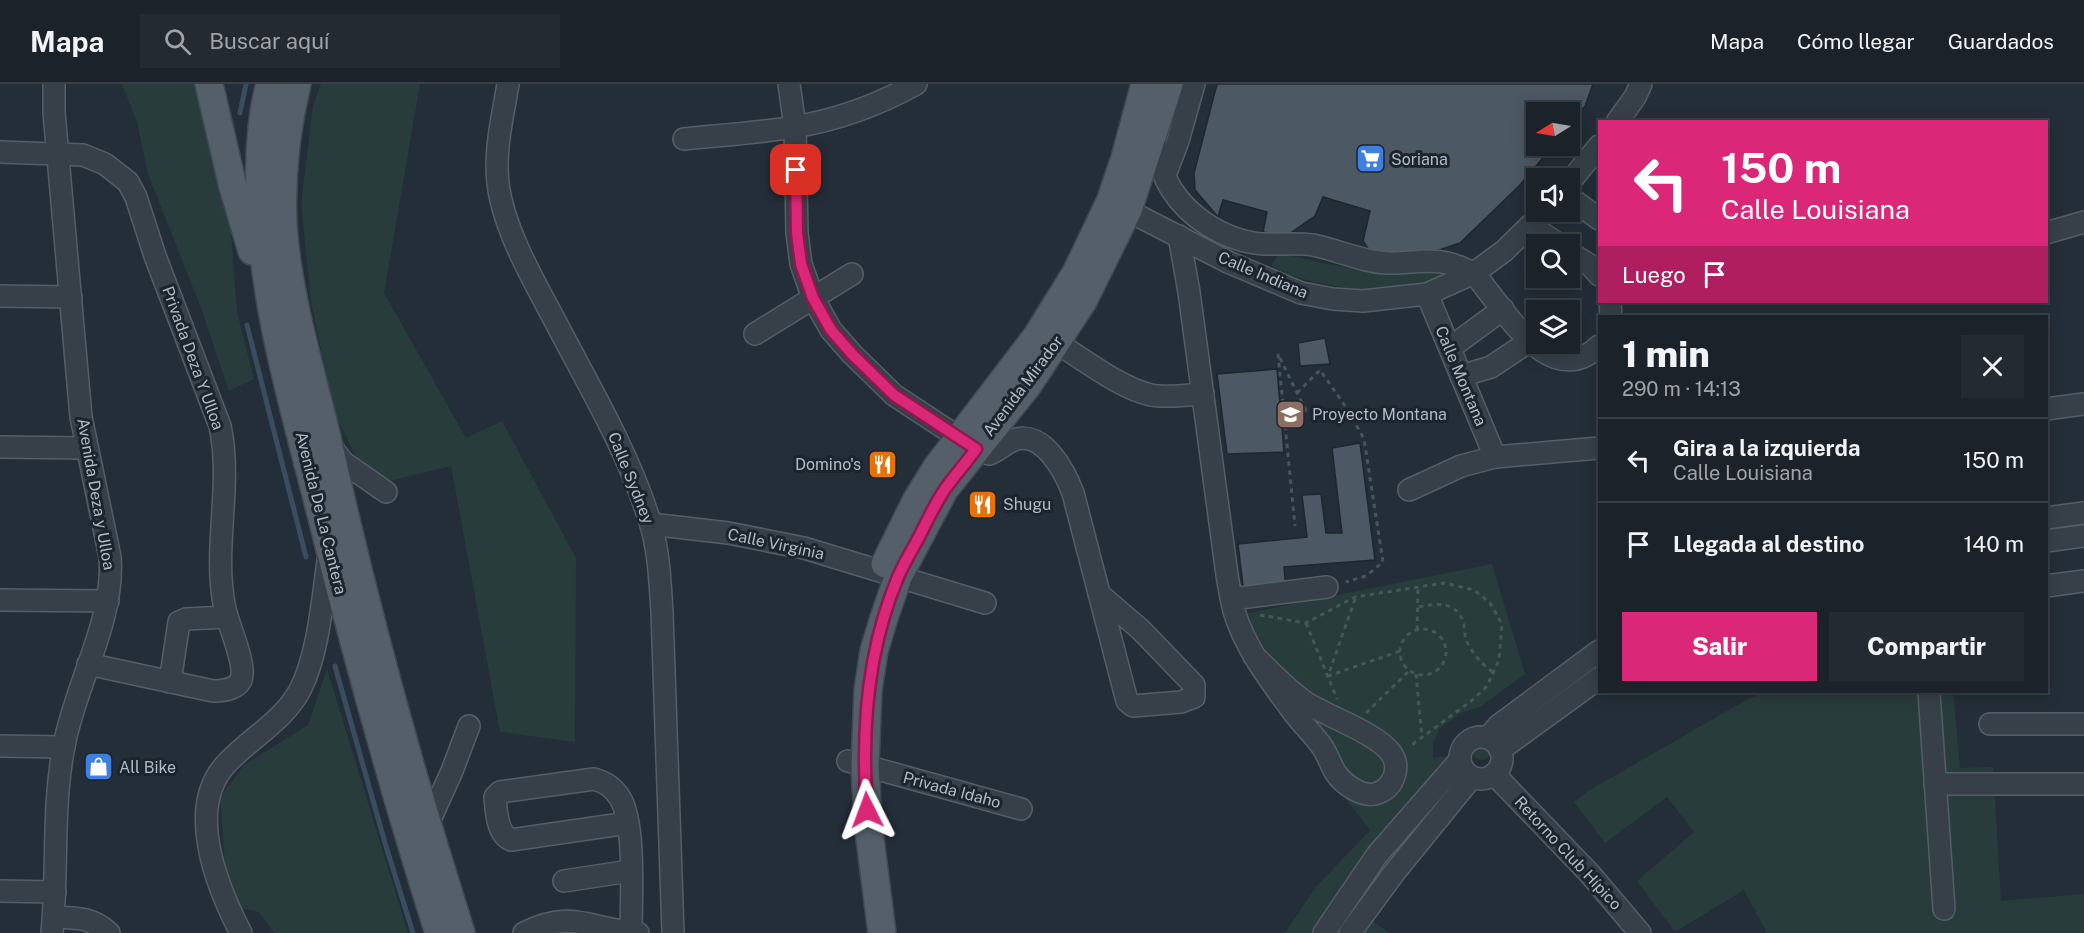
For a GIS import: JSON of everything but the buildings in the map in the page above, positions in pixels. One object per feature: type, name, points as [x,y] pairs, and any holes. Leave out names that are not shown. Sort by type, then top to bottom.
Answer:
[{"type":"main road","points":[[209,84],[236,198],[268,298]]},
{"type":"main road","name":"Avenida De La Cantera","points":[[270,84],[261,130],[259,169],[262,251],[268,298],[330,550],[381,740],[439,933]]},
{"type":"main road","name":"Avenida Mirador","points":[[882,933],[868,823],[856,764],[851,693],[869,603],[889,574],[916,501],[937,467],[968,443],[1028,385],[1083,301],[1119,206],[1152,135],[1165,86]]},
{"type":"main road","name":"Avenida Mirador","points":[[968,443],[1056,307],[1093,241],[1119,206],[1125,158],[1165,86]]},
{"type":"main road","name":"Avenida De La Cantera","points":[[299,89],[284,171],[284,226],[300,328],[352,548],[403,739],[461,933]]},
{"type":"main road","name":"Avenida Mirador","points":[[856,764],[850,814],[864,933]]},
{"type":"street","name":"Avenida Deza y Ulloa","points":[[53,925],[63,747],[111,588],[110,557],[81,417],[54,112],[54,84]]},
{"type":"street","name":"Calle Sydney","points":[[508,84],[497,165],[498,184],[504,210],[539,291],[622,450],[651,524],[660,579],[662,612],[673,933]]},
{"type":"street","points":[[789,84],[795,127],[797,233],[801,264],[813,298],[831,330],[894,395],[968,443],[989,454],[1014,440],[1023,438],[1032,440],[1052,454],[1066,472],[1073,493],[1126,701],[1133,706],[1180,702],[1194,697],[1194,685],[1141,630],[1099,594]]},
{"type":"street","points":[[684,139],[795,127],[852,113],[916,84]]},
{"type":"street","points":[[1164,175],[1178,141],[1194,84]]},
{"type":"street","points":[[1618,120],[1635,97],[1641,84]]},
{"type":"street","points":[[1152,135],[1164,175],[1172,190],[1194,215],[1213,228],[1251,243],[1312,245],[1377,262],[1446,263],[1473,273],[1526,336]]},
{"type":"street","points":[[1580,169],[1598,147]]},
{"type":"street","name":"Privada Deza Y Ulloa","points":[[0,152],[83,155],[105,164],[128,182],[136,196],[155,256],[216,417],[224,445],[225,472],[220,570],[227,617],[242,676],[237,685],[222,691],[170,682]]},
{"type":"street","points":[[1580,205],[1598,218]]},
{"type":"street","name":"Calle Indiana","points":[[1119,206],[1228,262],[1301,293],[1333,299],[1363,301],[1427,294],[1473,273],[1504,251],[1535,222]]},
{"type":"street","points":[[1540,222],[1550,234]]},
{"type":"street","points":[[2048,232],[2084,222]]},
{"type":"street","points":[[1179,236],[1233,605],[1254,656],[1280,694],[1322,747],[1337,775],[1350,786],[1369,795],[1378,793],[1388,786],[1396,774],[1396,763],[1386,747],[1302,700],[1254,656]]},
{"type":"street","points":[[1228,262],[1233,237]]},
{"type":"street","points":[[1580,259],[1598,273]]},
{"type":"street","points":[[755,334],[852,274]]},
{"type":"street","name":"Calle Montana","points":[[1427,294],[1495,457]]},
{"type":"street","points":[[0,296],[71,297]]},
{"type":"street","points":[[1450,348],[1503,309]]},
{"type":"street","points":[[1057,343],[1140,392],[1153,396],[1203,394]]},
{"type":"street","points":[[1461,376],[1491,367],[1526,344]]},
{"type":"street","points":[[1548,354],[1564,360],[1581,358],[1598,347]]},
{"type":"street","points":[[2048,409],[2084,404]]},
{"type":"street","points":[[328,443],[343,462],[386,492]]},
{"type":"street","points":[[0,447],[86,448]]},
{"type":"street","points":[[1409,490],[1461,466],[1495,457],[1598,448]]},
{"type":"street","points":[[2048,518],[2084,513]]},
{"type":"street","name":"Calle Virginia","points":[[651,524],[768,540],[804,548],[985,603]]},
{"type":"street","points":[[2048,541],[2084,536]]},
{"type":"street","points":[[241,933],[228,908],[212,858],[206,818],[209,792],[219,771],[281,716],[301,688],[314,646],[330,550]]},
{"type":"street","points":[[2048,586],[2084,581]]},
{"type":"street","points":[[1233,605],[1327,587]]},
{"type":"street","points":[[0,600],[108,602]]},
{"type":"street","points":[[88,664],[170,682],[179,622],[186,619],[227,617]]},
{"type":"street","points":[[1494,744],[1498,726],[1598,652]]},
{"type":"street","points":[[1494,744],[1598,679]]},
{"type":"street","points":[[1929,693],[1944,909]]},
{"type":"street","points":[[1990,724],[2084,724]]},
{"type":"street","points":[[428,824],[469,726]]},
{"type":"street","points":[[1481,736],[1494,744],[1502,762],[1494,774],[1482,779],[1466,768],[1461,751],[1469,740],[1481,736]]},
{"type":"street","points":[[0,746],[63,747]]},
{"type":"street","name":"Privada Idaho","points":[[856,764],[1021,808]]},
{"type":"street","points":[[1324,933],[1377,855],[1466,768]]},
{"type":"street","points":[[1350,933],[1466,768]]},
{"type":"street","name":"Retorno Club Hípico","points":[[1494,774],[1590,873],[1640,933]]},
{"type":"street","points":[[628,823],[511,840],[506,838],[501,831],[495,797],[500,792],[594,779],[604,782],[620,798],[628,823],[631,932]]},
{"type":"street","points":[[1935,784],[2084,784]]},
{"type":"street","points":[[564,881],[630,870]]},
{"type":"street","points":[[0,891],[55,892]]},
{"type":"street","points":[[53,925],[87,919],[109,933]]},
{"type":"street","points":[[524,933],[541,926],[571,920],[638,933]]},
{"type":"path","points":[[1295,526],[1278,354],[1306,411]]},
{"type":"path","points":[[1297,393],[1320,370],[1348,410],[1364,439],[1383,562],[1366,576],[1327,587]]},
{"type":"path","points":[[1284,411],[1348,410]]},
{"type":"path","points":[[1233,605],[1306,623],[1355,597],[1444,584],[1474,590],[1490,603],[1502,624],[1498,660],[1487,686],[1475,698],[1401,754],[1393,757]]},
{"type":"path","points":[[1417,630],[1418,588]]},
{"type":"path","points":[[1328,676],[1355,597]]},
{"type":"path","points":[[1419,607],[1440,603],[1455,609],[1463,620],[1467,639],[1474,653],[1493,672]]},
{"type":"path","points":[[1306,623],[1350,726],[1357,722],[1409,671]]},
{"type":"path","points":[[1417,630],[1432,631],[1438,635],[1446,648],[1446,656],[1438,670],[1424,676],[1409,671],[1403,665],[1400,651],[1405,638],[1417,630]]},
{"type":"path","points":[[1328,676],[1400,651]]},
{"type":"path","points":[[1416,674],[1422,738]]},
{"type":"green space","points":[[122,84],[199,84],[229,207],[237,312],[254,379],[229,391],[200,305],[148,174],[137,122]]},
{"type":"green space","points":[[321,84],[420,84],[384,293],[466,438],[502,421],[576,558],[575,742],[500,732],[451,466],[386,482],[362,469],[334,412],[311,301],[301,204],[313,106]]},
{"type":"green space","points":[[1287,255],[1370,273],[1436,270],[1440,275],[1401,288],[1343,287],[1304,279],[1271,266],[1278,256]]},
{"type":"green space","points":[[1492,564],[1525,674],[1480,707],[1463,712],[1440,728],[1433,743],[1433,758],[1459,754],[1321,933],[1285,933],[1316,887],[1370,830],[1339,790],[1364,800],[1401,754],[1391,736],[1304,696],[1268,655],[1252,626],[1248,613]]},
{"type":"green space","points":[[327,669],[408,933],[274,933],[259,912],[240,908],[225,864],[220,798],[244,765],[308,725]]},
{"type":"green space","points":[[1763,693],[1953,693],[1960,768],[1993,767],[2001,901],[2084,894],[2084,933],[1767,933],[1744,890],[1675,932],[1637,881],[1694,832],[1667,797],[1605,843],[1574,802],[1588,791],[1748,699]]},
{"type":"green space","points":[[1288,695],[1390,760],[1386,777],[1372,789],[1349,783]]},
{"type":"green space","points":[[1482,742],[1488,745],[1491,751],[1488,757],[1482,760],[1476,757],[1473,751],[1476,745]]},
{"type":"green space","points":[[1359,911],[1389,933],[1344,933]]},
{"type":"waterway","points":[[240,113],[246,84]]},
{"type":"waterway","points":[[247,325],[306,557]]},
{"type":"waterway","points":[[335,666],[413,933]]},
{"type":"place","name":"Soriana","points":[[1370,159]]},
{"type":"place","name":"Proyecto Montana","points":[[1291,414]]},
{"type":"place","name":"Domino's","points":[[882,464]]},
{"type":"place","name":"Shugu","points":[[982,504]]},
{"type":"place","name":"All Bike","points":[[98,767]]},
{"type":"route","points":[[796,170],[797,233],[801,264],[813,298],[831,330],[894,395],[976,449],[944,490],[925,524],[898,577],[883,621],[874,651],[868,690],[865,766],[867,810]]}]
